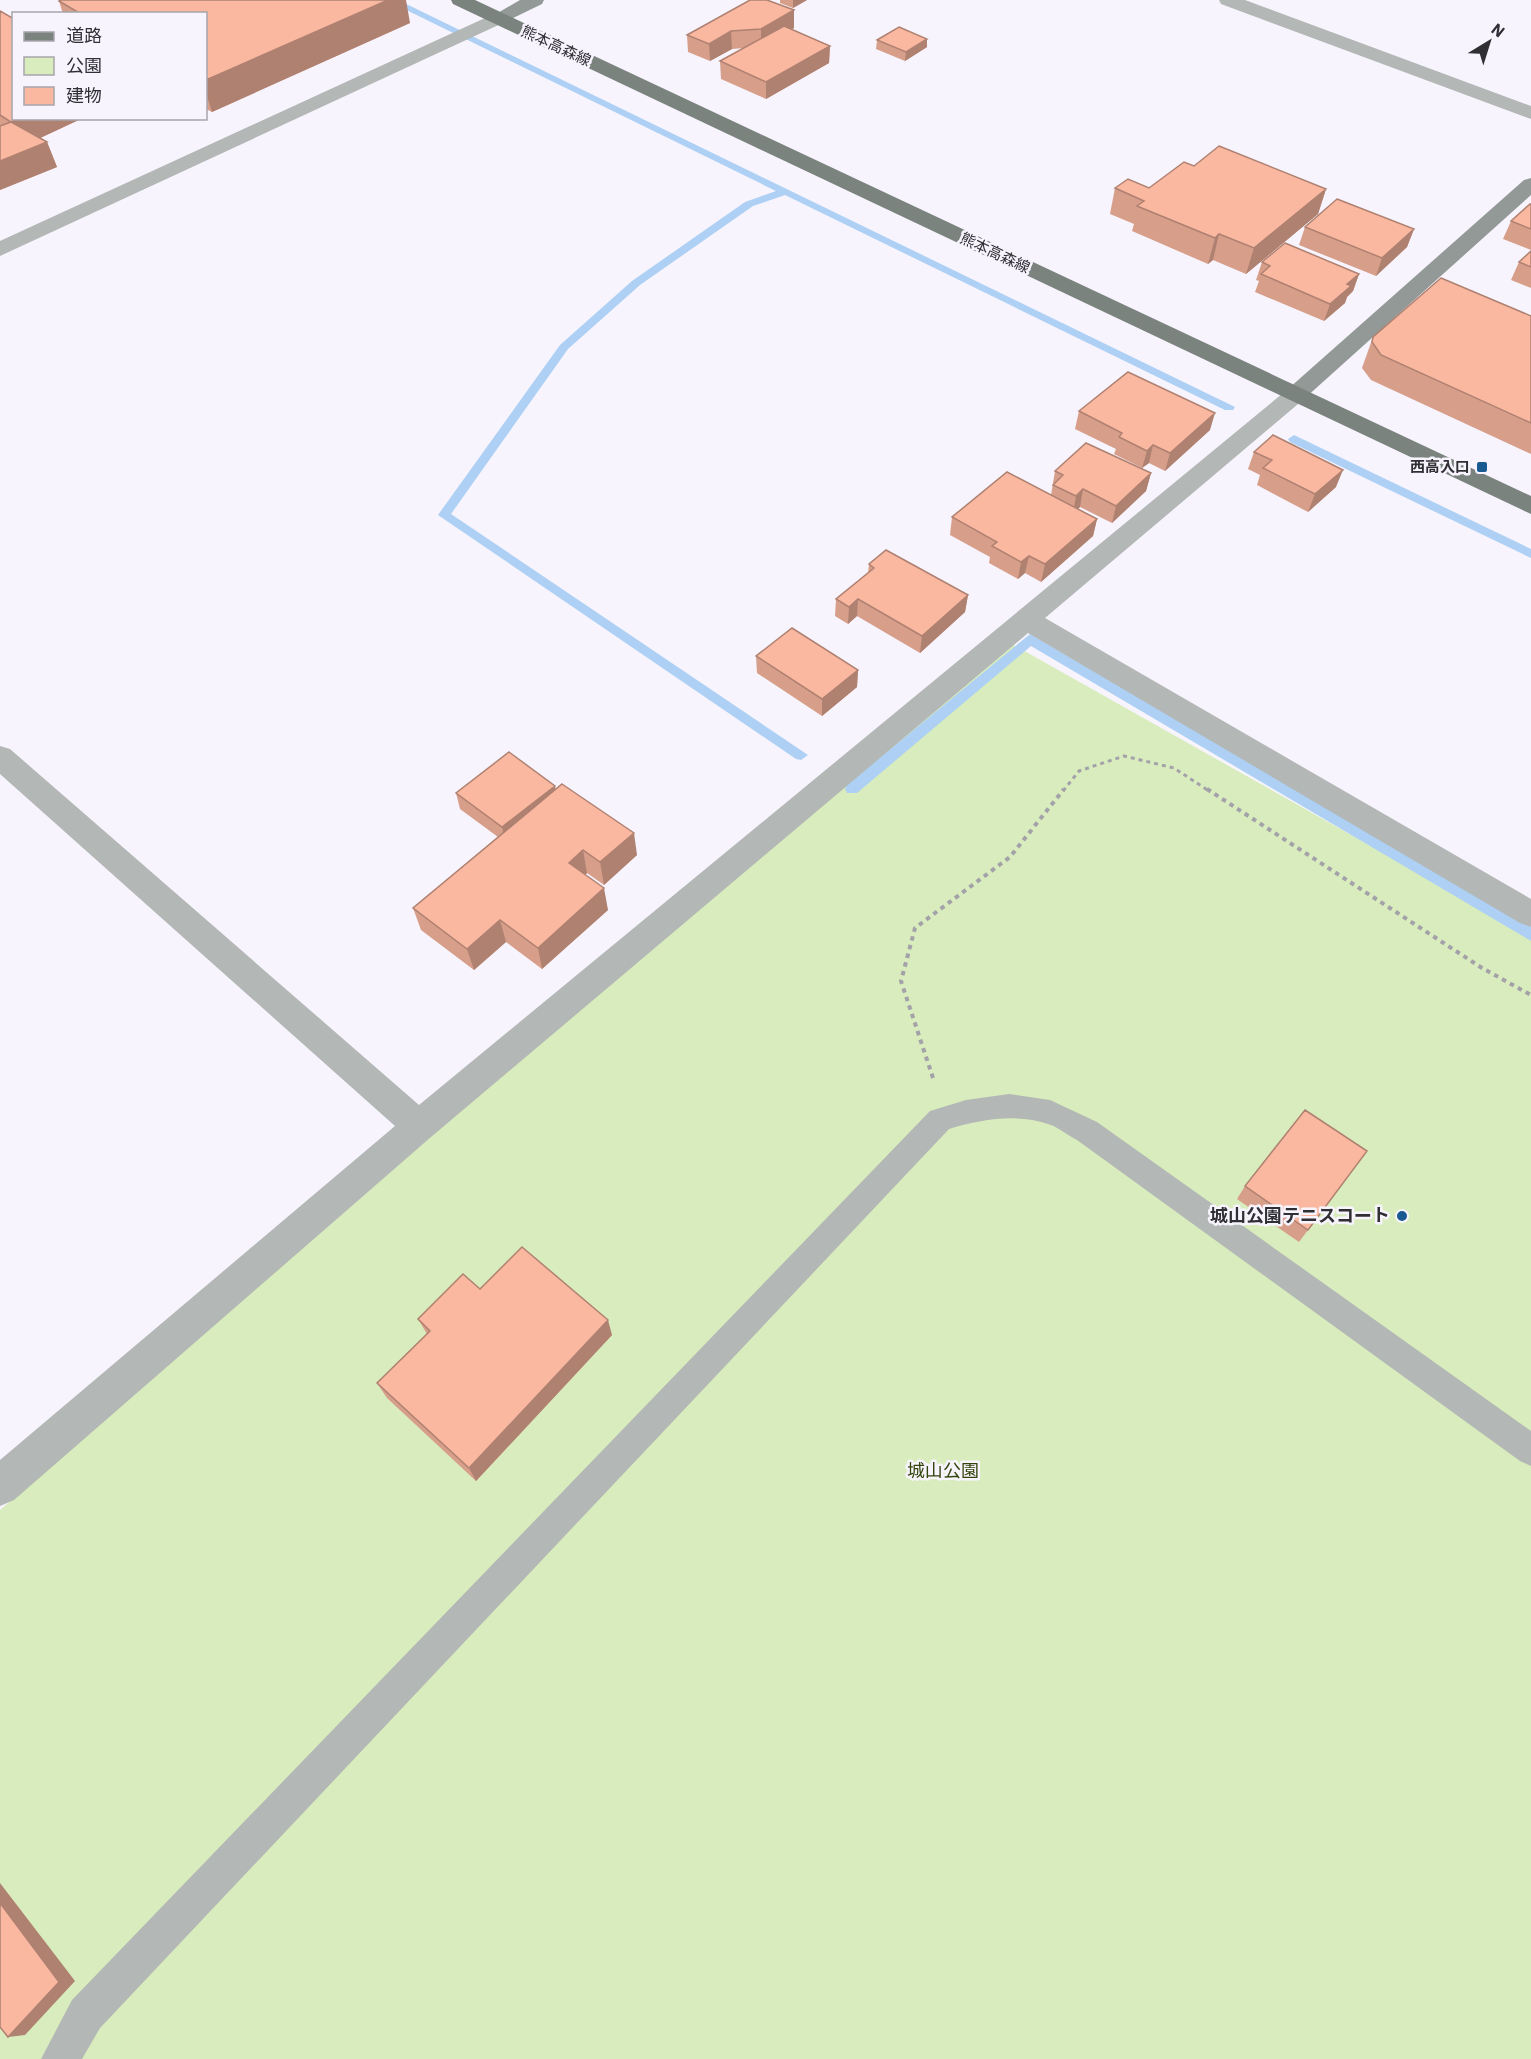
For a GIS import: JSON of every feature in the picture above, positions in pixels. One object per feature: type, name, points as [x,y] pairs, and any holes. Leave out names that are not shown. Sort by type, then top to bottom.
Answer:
[{"type":"main road","name":"熊本高森線","points":[[460,0],[1531,506]]},
{"type":"street","points":[[0,249],[535,0]]},
{"type":"street","points":[[1228,0],[1531,113]]},
{"type":"street","points":[[0,1486],[419,1126],[1296,394],[1531,184]]},
{"type":"street","points":[[1026,619],[1531,914]]},
{"type":"street","points":[[0,757],[419,1126]]},
{"type":"lane","points":[[60,2059],[86,2014],[940,1120],[974,1110],[1012,1107],[1049,1112],[1087,1131],[1531,1450]]},
{"type":"path","points":[[946,1118],[901,981],[915,928],[1010,857],[1079,771],[1124,756],[1174,768],[1482,968],[1531,996]]},
{"type":"green space","name":"城山公園","points":[[1003,639],[1531,936],[1531,2059],[0,2059],[0,1510]]},
{"type":"building","points":[[388,0],[207,80],[207,12],[78,12],[59,1]]},
{"type":"building","points":[[750,0],[767,0],[794,10],[761,29],[731,31],[709,44],[687,35]]},
{"type":"building","points":[[0,11],[12,18],[12,120],[14,120],[11,122],[0,115]]},
{"type":"building","points":[[784,26],[830,46],[766,82],[720,61]]},
{"type":"building","points":[[899,27],[927,39],[906,52],[877,40]]},
{"type":"building","points":[[11,122],[47,142],[0,161],[0,126]]},
{"type":"building","points":[[1219,146],[1326,189],[1254,248],[1219,234],[1215,238],[1137,206],[1144,201],[1115,188],[1128,179],[1149,188],[1184,162],[1194,166]]},
{"type":"building","points":[[1337,199],[1414,229],[1382,258],[1305,227]]},
{"type":"building","points":[[1530,204],[1531,229],[1511,221]]},
{"type":"building","points":[[1285,243],[1359,274],[1347,284],[1351,286],[1330,304],[1261,274],[1270,266],[1262,262]]},
{"type":"building","points":[[1531,251],[1531,267],[1519,262]]},
{"type":"building","points":[[1441,278],[1531,316],[1531,423],[1381,355],[1372,342],[1373,337]]},
{"type":"building","points":[[1128,372],[1215,413],[1170,453],[1153,445],[1147,451],[1119,437],[1122,433],[1079,411]]},
{"type":"building","points":[[1273,435],[1343,470],[1315,494],[1263,468],[1272,460],[1254,452]]},
{"type":"building","points":[[1086,443],[1151,473],[1116,506],[1083,489],[1076,496],[1053,485],[1063,475],[1055,471]]},
{"type":"building","points":[[1007,472],[1097,519],[1045,564],[1029,556],[1021,562],[992,546],[997,542],[952,517]]},
{"type":"building","points":[[886,550],[968,595],[922,636],[858,599],[849,607],[836,599],[874,568],[869,564]]},
{"type":"building","points":[[792,628],[858,670],[822,699],[756,656]]},
{"type":"building","points":[[509,752],[555,786],[502,827],[456,793]]},
{"type":"building","points":[[562,784],[634,833],[600,862],[583,850],[569,863],[604,888],[538,948],[500,920],[467,949],[413,908]]},
{"type":"building","points":[[1305,1110],[1367,1151],[1308,1230],[1245,1186]]},
{"type":"building","points":[[522,1247],[608,1320],[469,1468],[377,1383],[430,1331],[418,1319],[463,1274],[480,1289]]},
{"type":"building","points":[[0,1903],[59,1982],[8,2037],[0,2027]]},
{"type":"waterway","points":[[391,0],[785,192]]},
{"type":"waterway","points":[[785,192],[1229,407]]},
{"type":"waterway","points":[[785,192],[749,204],[636,283],[564,347],[444,515],[801,755]]},
{"type":"waterway","points":[[1294,439],[1531,554]]},
{"type":"waterway","points":[[852,789],[1030,639],[1531,935]]},
{"type":"place","name":"西高入口","points":[[1482,467]]},
{"type":"place","name":"城山公園テニスコート","points":[[1402,1216]]}]
